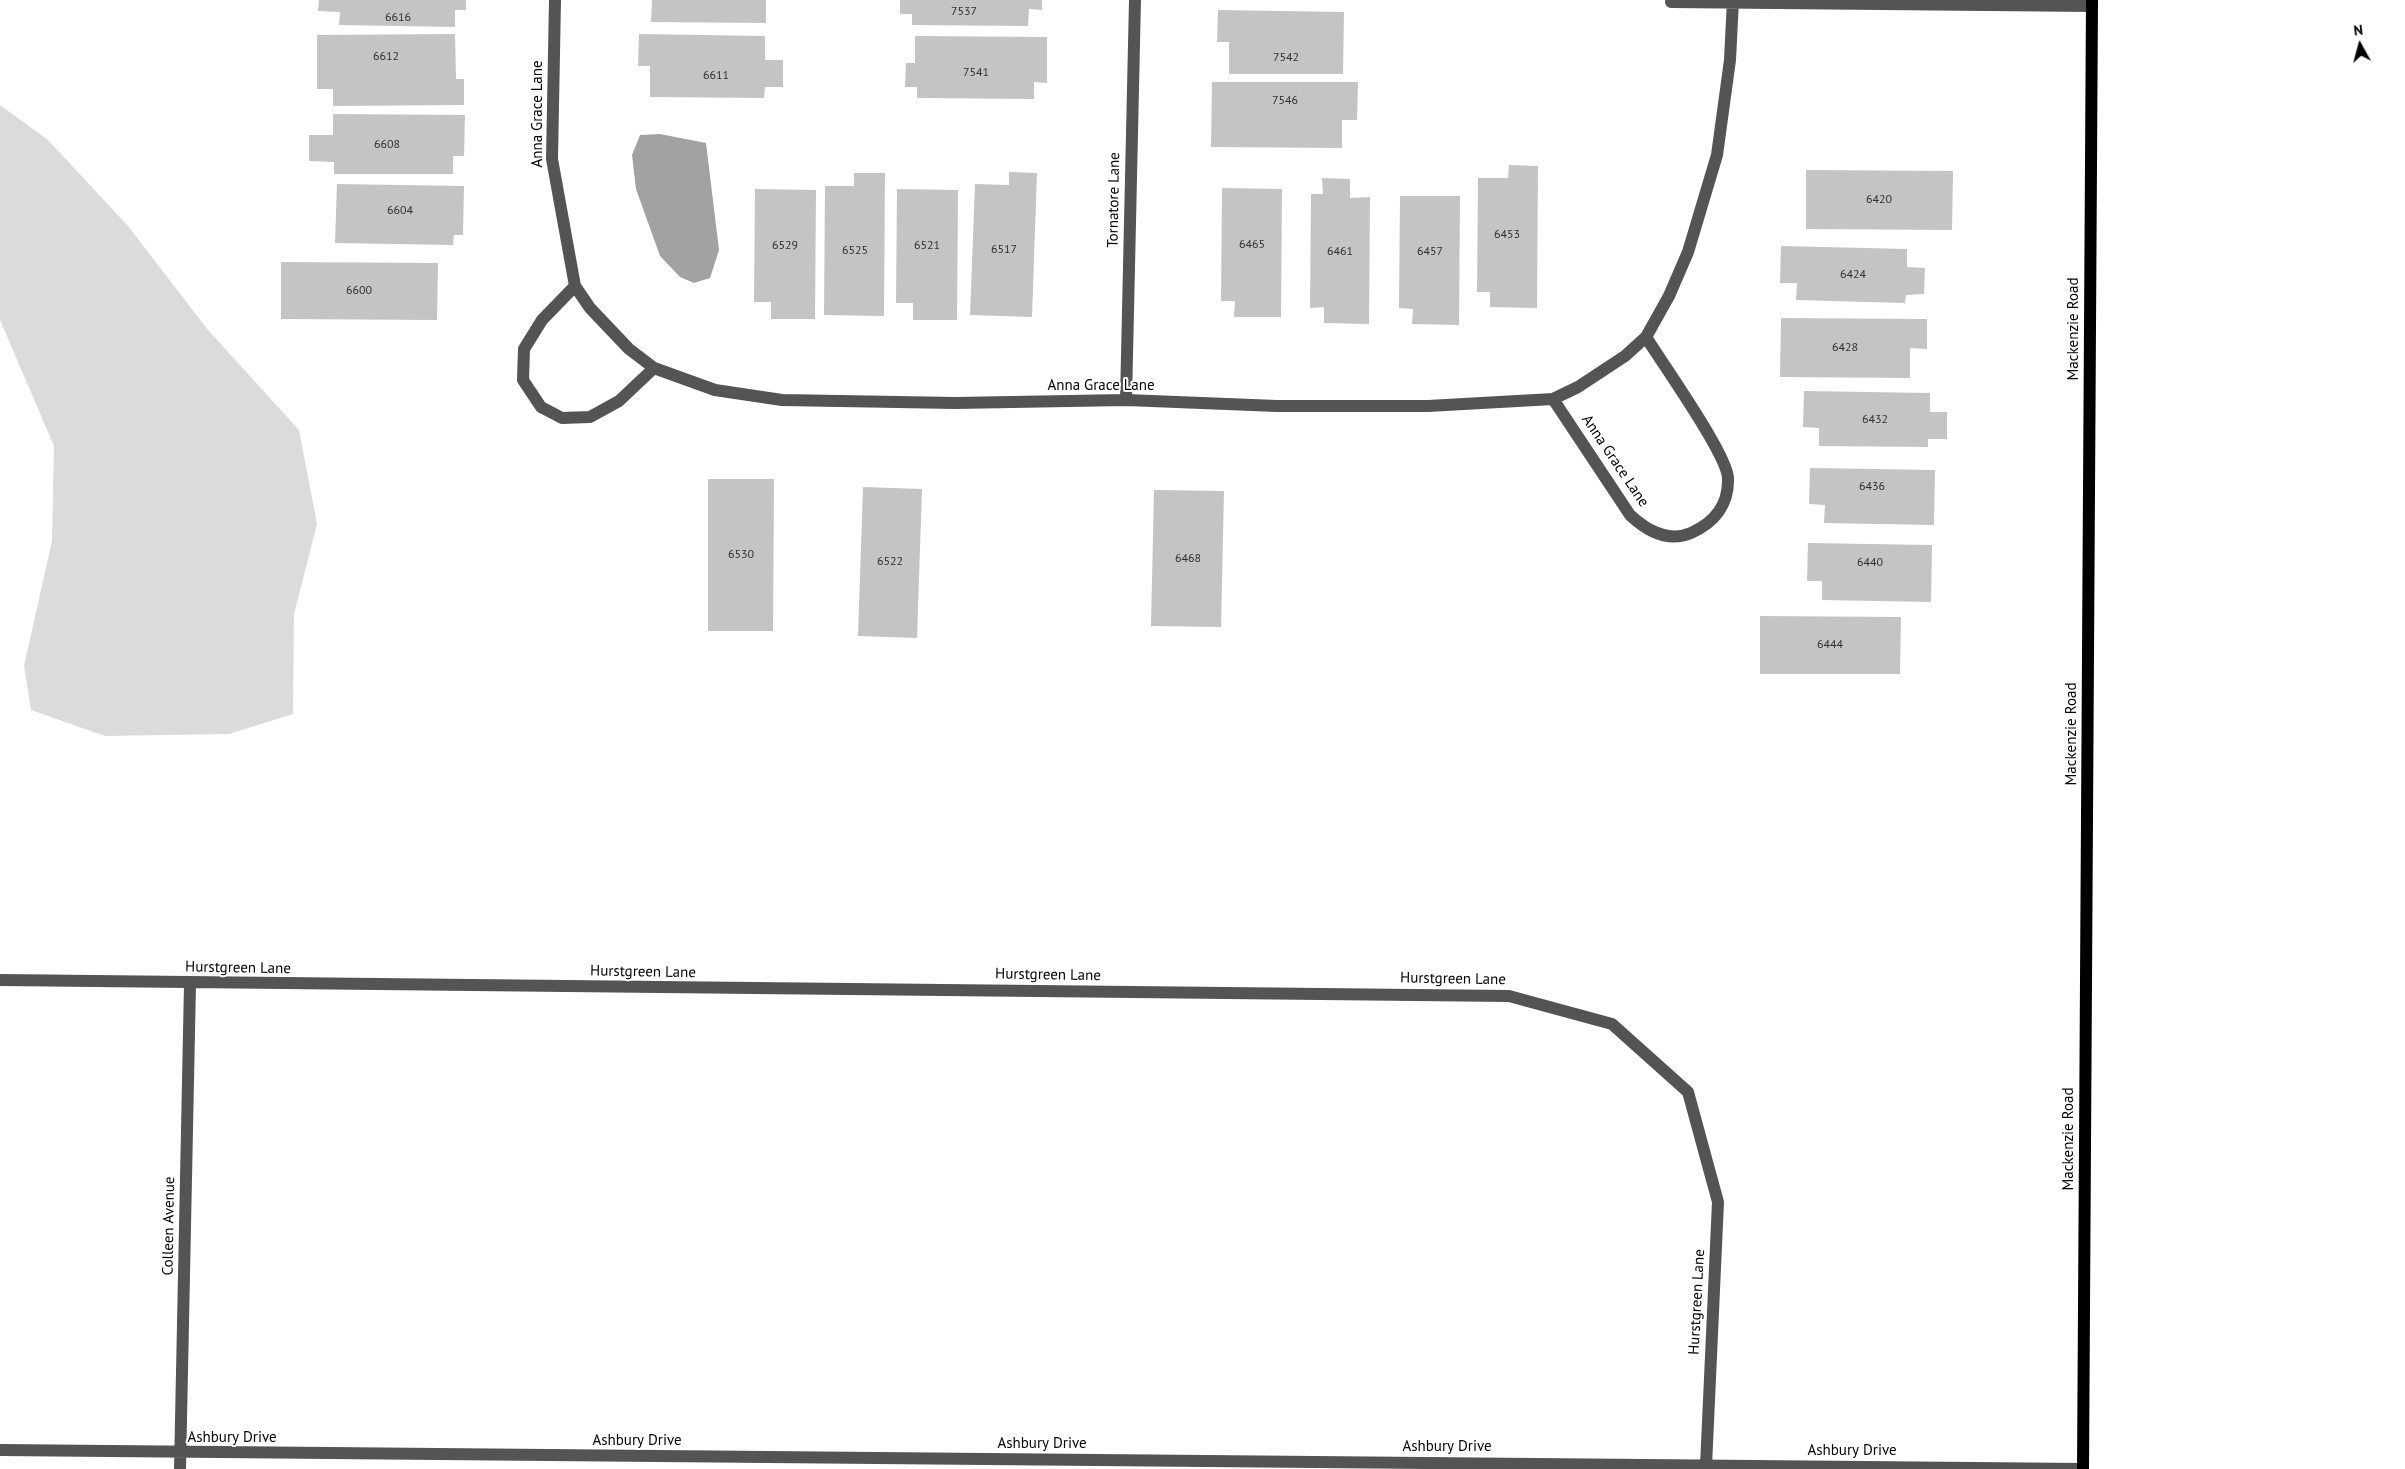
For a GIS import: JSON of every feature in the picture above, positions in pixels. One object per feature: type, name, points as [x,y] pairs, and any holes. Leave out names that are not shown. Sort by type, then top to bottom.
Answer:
[{"type":"main road","name":"Mackenzie Road","points":[[2083,1469],[2092,3]]},
{"type":"street","name":"Anna Grace Lane","points":[[555,0],[552,159],[576,286],[590,308],[629,349],[654,368],[715,390],[782,400],[955,403],[1126,400],[1277,406],[1391,406],[1553,399],[1578,387],[1625,356],[1646,337],[1669,296],[1688,252],[1717,155],[1730,60],[1733,1]]},
{"type":"street","name":"Tornatore Lane","points":[[1126,400],[1135,0]]},
{"type":"street","points":[[1671,2],[2092,3]]},
{"type":"street","points":[[576,286],[542,320],[524,349],[523,380],[541,407],[562,418],[590,417],[619,401],[654,368]]},
{"type":"street","name":"Anna Grace Lane","points":[[1553,399],[1630,514],[1645,529],[1662,536],[1683,537],[1706,527],[1718,514],[1726,499],[1728,477],[1720,454],[1646,337]]},
{"type":"street","name":"Hurstgreen Lane","points":[[0,980],[190,984],[1509,996],[1612,1024],[1688,1092],[1718,1202],[1706,1466]]},
{"type":"street","name":"Colleen Avenue","points":[[180,1469],[190,984]]},
{"type":"street","name":"Ashbury Drive","points":[[0,1450],[2083,1469]]},
{"type":"shaded area","points":[[0,105],[48,140],[128,226],[208,330],[299,430],[317,524],[294,614],[293,714],[229,734],[105,736],[31,710],[24,666],[52,541],[54,446],[0,320]]},
{"type":"shaded area","points":[[660,134],[706,143],[719,250],[710,278],[694,283],[680,277],[660,256],[636,189],[632,155],[640,135]]},
{"type":"building","points":[[319,0],[466,0],[466,10],[455,10],[455,27],[339,25],[340,12],[318,11]]},
{"type":"building","points":[[652,0],[766,0],[766,23],[651,22]]},
{"type":"building","points":[[900,0],[1042,0],[1042,10],[1029,9],[1028,26],[912,25],[912,14],[900,14]]},
{"type":"building","points":[[1218,10],[1344,12],[1343,74],[1229,74],[1229,42],[1217,42]]},
{"type":"building","points":[[455,34],[456,79],[464,79],[464,105],[333,106],[333,89],[317,89],[317,35]]},
{"type":"building","points":[[639,34],[765,36],[765,60],[783,60],[783,87],[765,87],[764,98],[650,97],[650,66],[638,66]]},
{"type":"building","points":[[915,36],[1047,37],[1047,83],[1034,82],[1034,99],[917,98],[917,87],[905,87],[906,63],[915,63]]},
{"type":"building","points":[[1212,82],[1358,82],[1357,120],[1342,120],[1342,148],[1211,147]]},
{"type":"building","points":[[333,114],[465,115],[464,156],[453,156],[453,174],[334,174],[334,162],[309,161],[309,135],[333,135]]},
{"type":"building","points":[[1509,165],[1538,166],[1537,308],[1490,307],[1490,292],[1477,292],[1478,178],[1508,178]]},
{"type":"building","points":[[1806,170],[1953,171],[1952,230],[1806,229]]},
{"type":"building","points":[[1009,172],[1037,173],[1032,317],[970,315],[975,184],[1009,185]]},
{"type":"building","points":[[854,173],[885,173],[884,316],[824,315],[825,186],[854,186]]},
{"type":"building","points":[[1322,178],[1350,179],[1350,198],[1370,197],[1369,324],[1324,323],[1324,307],[1310,308],[1311,194],[1323,194]]},
{"type":"building","points":[[337,184],[464,186],[463,235],[454,235],[453,245],[335,243]]},
{"type":"building","points":[[1222,188],[1282,189],[1281,317],[1234,317],[1235,301],[1221,301]]},
{"type":"building","points":[[755,189],[816,190],[815,319],[771,319],[771,302],[754,302]]},
{"type":"building","points":[[897,189],[958,190],[957,320],[913,320],[913,303],[896,303]]},
{"type":"building","points":[[1400,196],[1460,196],[1459,325],[1412,324],[1413,309],[1399,308]]},
{"type":"building","points":[[1781,246],[1907,249],[1907,267],[1925,268],[1924,294],[1906,295],[1905,303],[1796,300],[1797,283],[1780,283]]},
{"type":"building","points":[[281,262],[438,263],[437,320],[281,319]]},
{"type":"building","points":[[1781,318],[1927,319],[1927,349],[1910,348],[1910,378],[1780,377]]},
{"type":"building","points":[[1804,391],[1930,393],[1930,412],[1947,412],[1947,439],[1928,439],[1928,447],[1819,446],[1819,428],[1803,427]]},
{"type":"building","points":[[1810,468],[1935,470],[1934,525],[1824,523],[1825,505],[1809,504]]},
{"type":"building","points":[[708,479],[774,479],[773,631],[708,631]]},
{"type":"building","points":[[863,487],[922,489],[917,638],[858,636]]},
{"type":"building","points":[[1154,490],[1224,491],[1221,627],[1151,626]]},
{"type":"building","points":[[1808,543],[1932,545],[1931,602],[1822,600],[1822,581],[1807,581]]},
{"type":"building","points":[[1760,616],[1901,617],[1900,674],[1760,674]]}]
